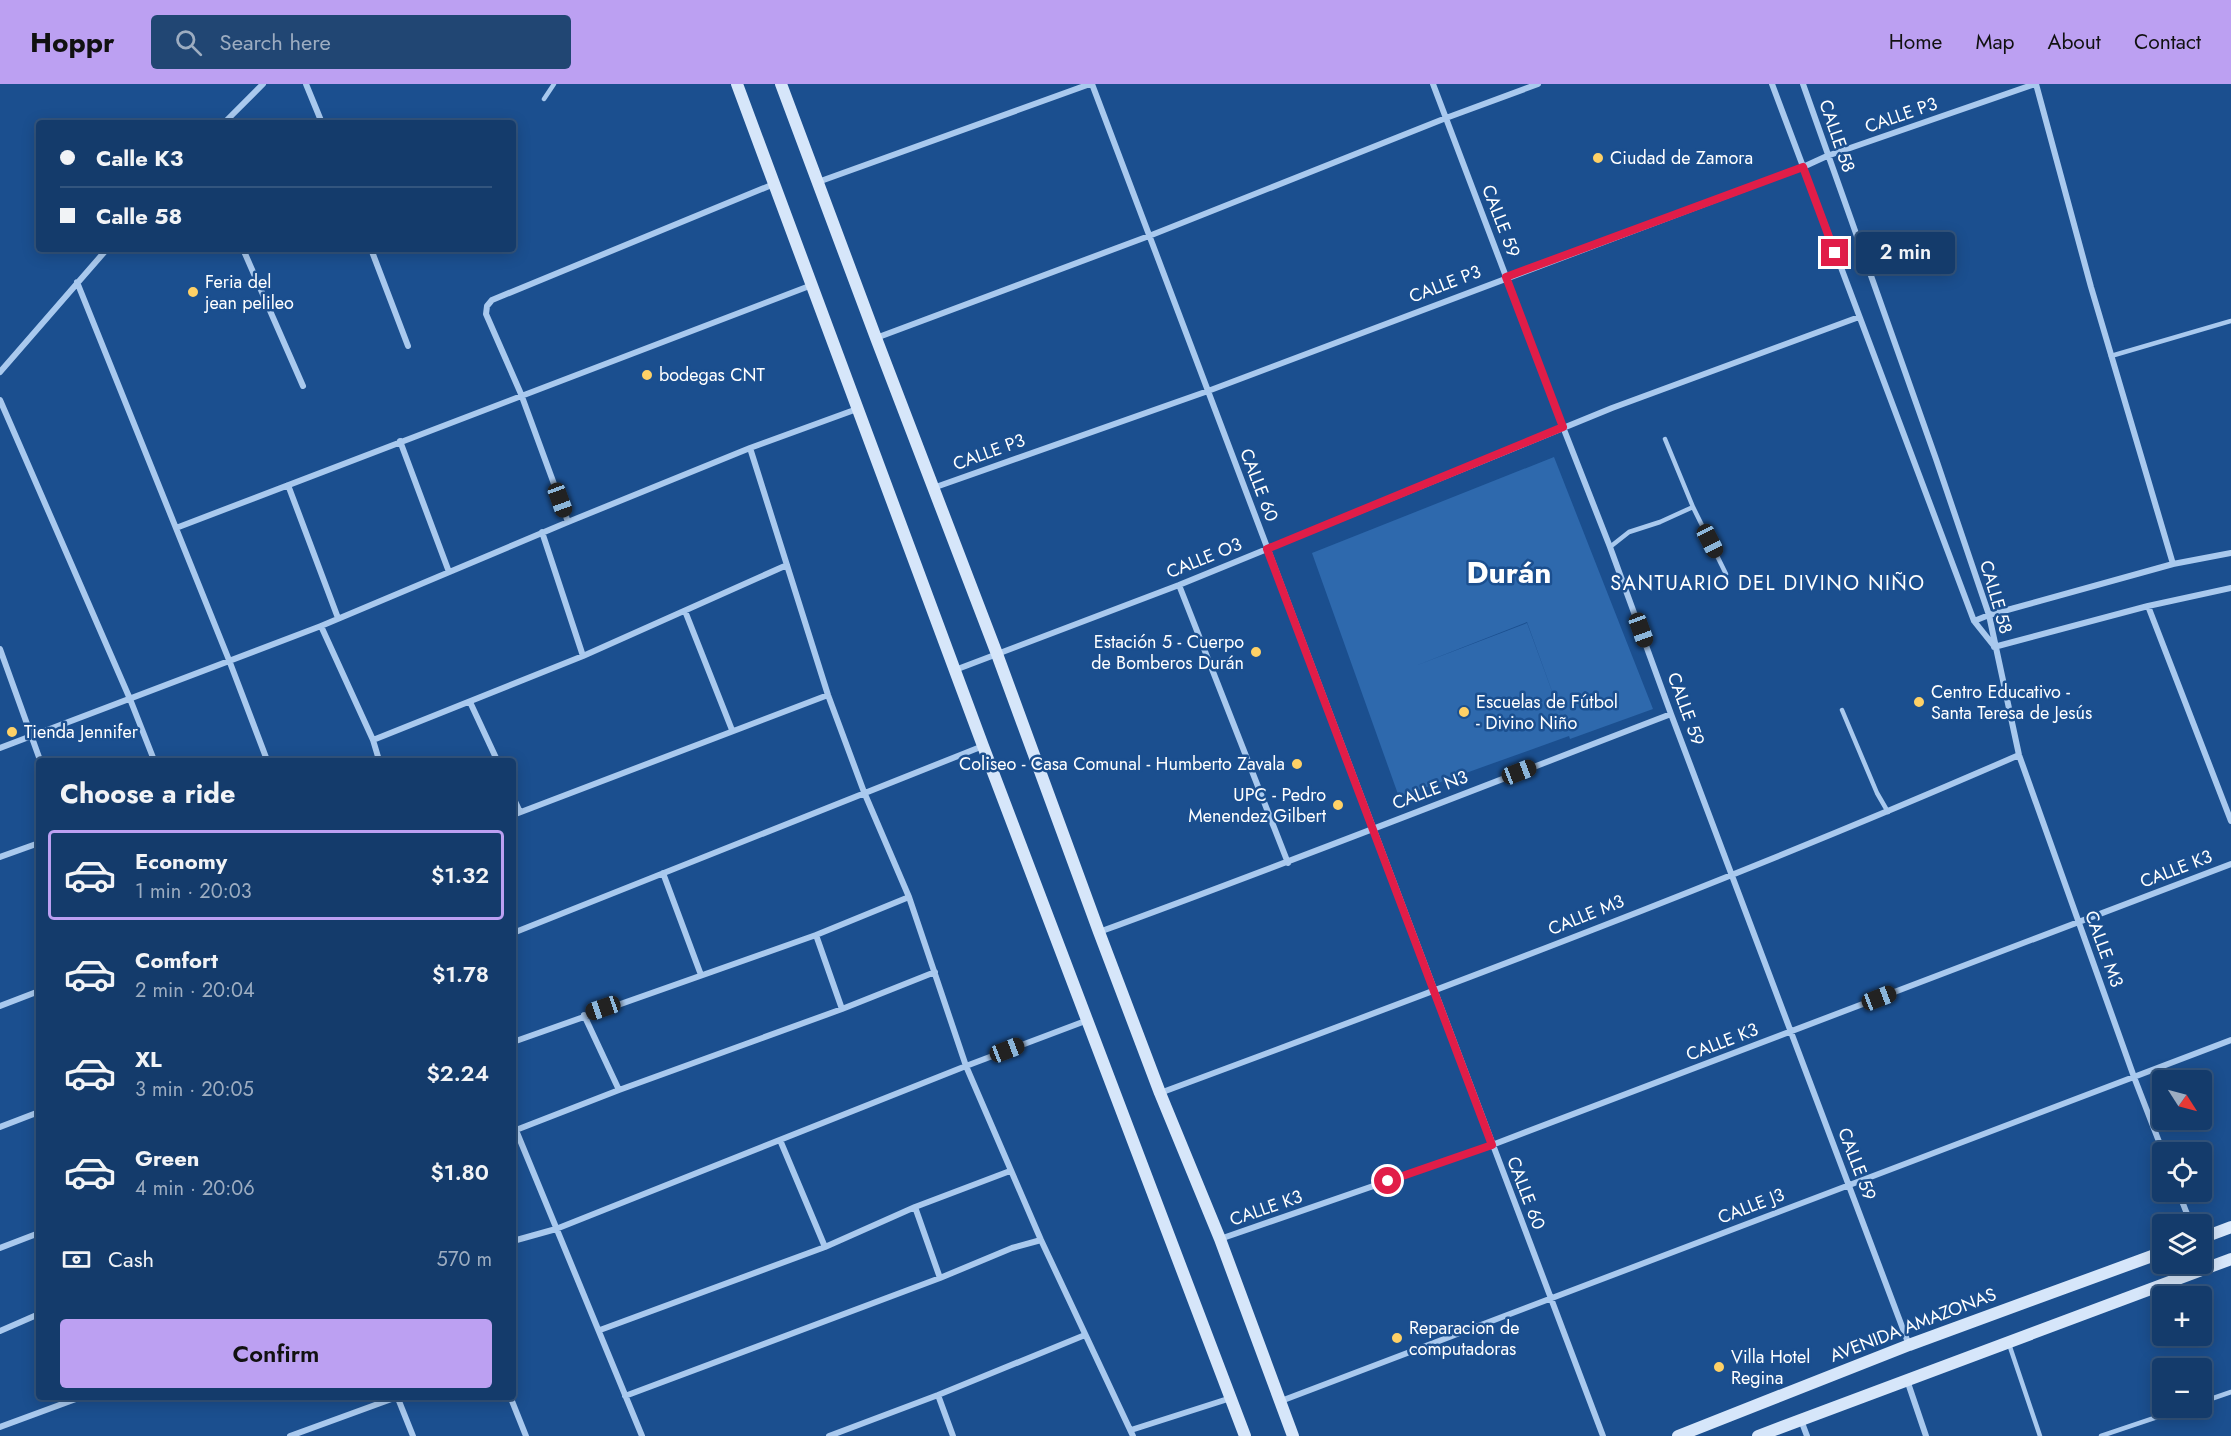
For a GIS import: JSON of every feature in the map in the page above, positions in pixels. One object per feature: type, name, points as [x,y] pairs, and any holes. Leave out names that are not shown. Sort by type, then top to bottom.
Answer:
[{"type":"street","points":[[228,120],[263,84]]},
{"type":"street","points":[[306,84],[321,120]]},
{"type":"street","points":[[737,84],[983,746],[1089,1020],[1245,1436]]},
{"type":"street","points":[[781,84],[1099,932],[1160,1093],[1220,1239],[1293,1436]]},
{"type":"street","points":[[818,182],[1091,84]]},
{"type":"street","name":"CALLE 60","points":[[1091,84],[1603,1436]]},
{"type":"street","name":"CALLE 59","points":[[1433,84],[1610,547],[1909,1345]]},
{"type":"street","points":[[876,338],[1149,236],[1446,118],[1538,84]]},
{"type":"street","name":"CALLE 58","points":[[1772,84],[1974,621],[1994,647]]},
{"type":"street","name":"CALLE 58","points":[[1803,84],[1989,615],[1994,647]]},
{"type":"street","points":[[2036,84],[2111,356],[2173,564]]},
{"type":"street","name":"CALLE P3","points":[[933,488],[1208,391],[1827,156],[2036,84]]},
{"type":"street","points":[[568,522],[521,394],[486,314],[488,306],[492,300],[774,184]]},
{"type":"street","points":[[0,372],[104,252]]},
{"type":"street","points":[[244,252],[303,386]]},
{"type":"street","points":[[371,252],[408,346]]},
{"type":"street","points":[[77,282],[266,758]]},
{"type":"street","points":[[176,528],[521,394],[812,285]]},
{"type":"street","name":"CALLE O3","points":[[955,671],[1179,585],[1563,427],[1859,317]]},
{"type":"street","points":[[0,400],[130,699],[153,758]]},
{"type":"street","points":[[0,748],[321,626],[542,532],[750,448],[857,409]]},
{"type":"street","points":[[400,441],[450,572]]},
{"type":"street","points":[[750,448],[828,695],[864,792],[909,897],[966,1066],[1041,1240],[1132,1433],[1231,1398]]},
{"type":"street","points":[[288,484],[338,618]]},
{"type":"street","points":[[542,532],[583,656]]},
{"type":"street","points":[[1974,621],[2173,564],[2231,553]]},
{"type":"street","points":[[373,741],[583,656],[787,565]]},
{"type":"street","points":[[1179,585],[1288,863]]},
{"type":"street","points":[[1994,647],[2148,606],[2231,588]]},
{"type":"street","points":[[2148,606],[2231,821]]},
{"type":"street","points":[[685,611],[732,730]]},
{"type":"street","points":[[321,626],[373,741],[378,758]]},
{"type":"street","name":"CALLE M3","points":[[1994,647],[2019,755],[2159,1142]]},
{"type":"street","points":[[0,649],[39,758]]},
{"type":"street","points":[[516,813],[828,695]]},
{"type":"street","points":[[471,702],[496,758]]},
{"type":"street","name":"CALLE N3","points":[[1099,932],[1288,863],[1373,828],[1671,714]]},
{"type":"street","points":[[516,932],[983,746]]},
{"type":"street","name":"CALLE M3","points":[[1160,1093],[1435,991],[1888,812],[2019,755]]},
{"type":"street","points":[[0,857],[36,844]]},
{"type":"street","name":"CALLE K3","points":[[1220,1239],[1492,1145],[2231,864]]},
{"type":"street","points":[[663,873],[701,975]]},
{"type":"street","points":[[516,1041],[584,1015],[794,944],[909,897]]},
{"type":"street","points":[[816,934],[842,1009]]},
{"type":"street","points":[[516,1125],[842,1009],[936,972]]},
{"type":"street","points":[[0,1006],[36,992]]},
{"type":"street","points":[[584,1015],[619,1090]]},
{"type":"street","points":[[516,1239],[556,1229],[966,1066],[1089,1020]]},
{"type":"street","name":"CALLE J3","points":[[1281,1401],[2231,1040]]},
{"type":"street","points":[[1,1124],[36,1113]]},
{"type":"street","points":[[516,1131],[642,1436]]},
{"type":"street","points":[[780,1140],[825,1247]]},
{"type":"street","points":[[600,1330],[825,1247],[915,1207],[1010,1171]]},
{"type":"street","points":[[915,1207],[940,1278]]},
{"type":"street","points":[[2212,1234],[2231,1227]]},
{"type":"street","points":[[0,1248],[36,1234]]},
{"type":"street","points":[[625,1396],[940,1278],[1012,1248],[1041,1240]]},
{"type":"street","name":"AVENIDA AMAZONAS","points":[[1678,1436],[1909,1345],[2152,1256]]},
{"type":"street","points":[[2212,1266],[2231,1259]]},
{"type":"street","points":[[1758,1436],[2192,1274]]},
{"type":"street","points":[[0,1331],[36,1315]]},
{"type":"street","points":[[829,1436],[938,1395],[1085,1335]]},
{"type":"street","points":[[1907,1380],[1926,1436]]},
{"type":"street","points":[[938,1395],[953,1436]]},
{"type":"street","points":[[0,1427],[73,1400]]},
{"type":"street","points":[[290,1436],[305,1433],[389,1400]]},
{"type":"street","points":[[398,1400],[413,1436]]},
{"type":"street","points":[[512,1400],[526,1436]]},
{"type":"street","points":[[1801,1420],[1807,1436]]},
{"type":"lane","points":[[544,99],[554,84]]},
{"type":"lane","points":[[2111,356],[2231,321]]},
{"type":"lane","points":[[1665,439],[1693,507],[1726,574]]},
{"type":"lane","points":[[1610,547],[1629,532],[1660,522],[1693,507]]},
{"type":"lane","points":[[1842,710],[1877,793],[1888,812]]},
{"type":"lane","points":[[2008,1342],[2040,1436]]},
{"type":"lane","points":[[2212,1399],[2231,1392]]},
{"type":"lane","points":[[2101,1436],[2154,1418]]},
{"type":"shaded area","points":[[1554,457],[1653,709],[1570,739],[1569,736],[1399,797],[1312,553]],"holes":[[[1527,622],[1565,727],[1527,623],[1415,666]]]},
{"type":"place","name":"Ciudad de Zamora","points":[[1598,158]]},
{"type":"place","name":"Feria del jean pelileo","points":[[193,292]]},
{"type":"place","name":"bodegas CNT","points":[[647,375]]},
{"type":"place","name":"Estación 5 - Cuerpo de Bomberos Durán","points":[[1256,652]]},
{"type":"place","name":"Centro Educativo - Santa Teresa de Jesús","points":[[1919,702]]},
{"type":"place","name":"Escuelas de Fútbol - Divino Niño","points":[[1464,712]]},
{"type":"place","name":"Tienda Jennifer","points":[[12,732]]},
{"type":"place","name":"Coliseo - Casa Comunal - Humberto Zavala","points":[[1297,764]]},
{"type":"place","name":"UPC - Pedro Menendez Gilbert","points":[[1338,805]]},
{"type":"place","name":"Reparacion de computadoras","points":[[1397,1338]]},
{"type":"place","name":"Villa Hotel Regina","points":[[1719,1367]]},
{"type":"district","name":"Durán","points":[[1509,572]]},
{"type":"district","name":"SANTUARIO DEL DIVINO NIÑO","points":[[1768,583]]},
{"type":"route","points":[[1388,1181],[1492,1145],[1267,549],[1563,427],[1506,277],[1803,167],[1835,253]]}]
